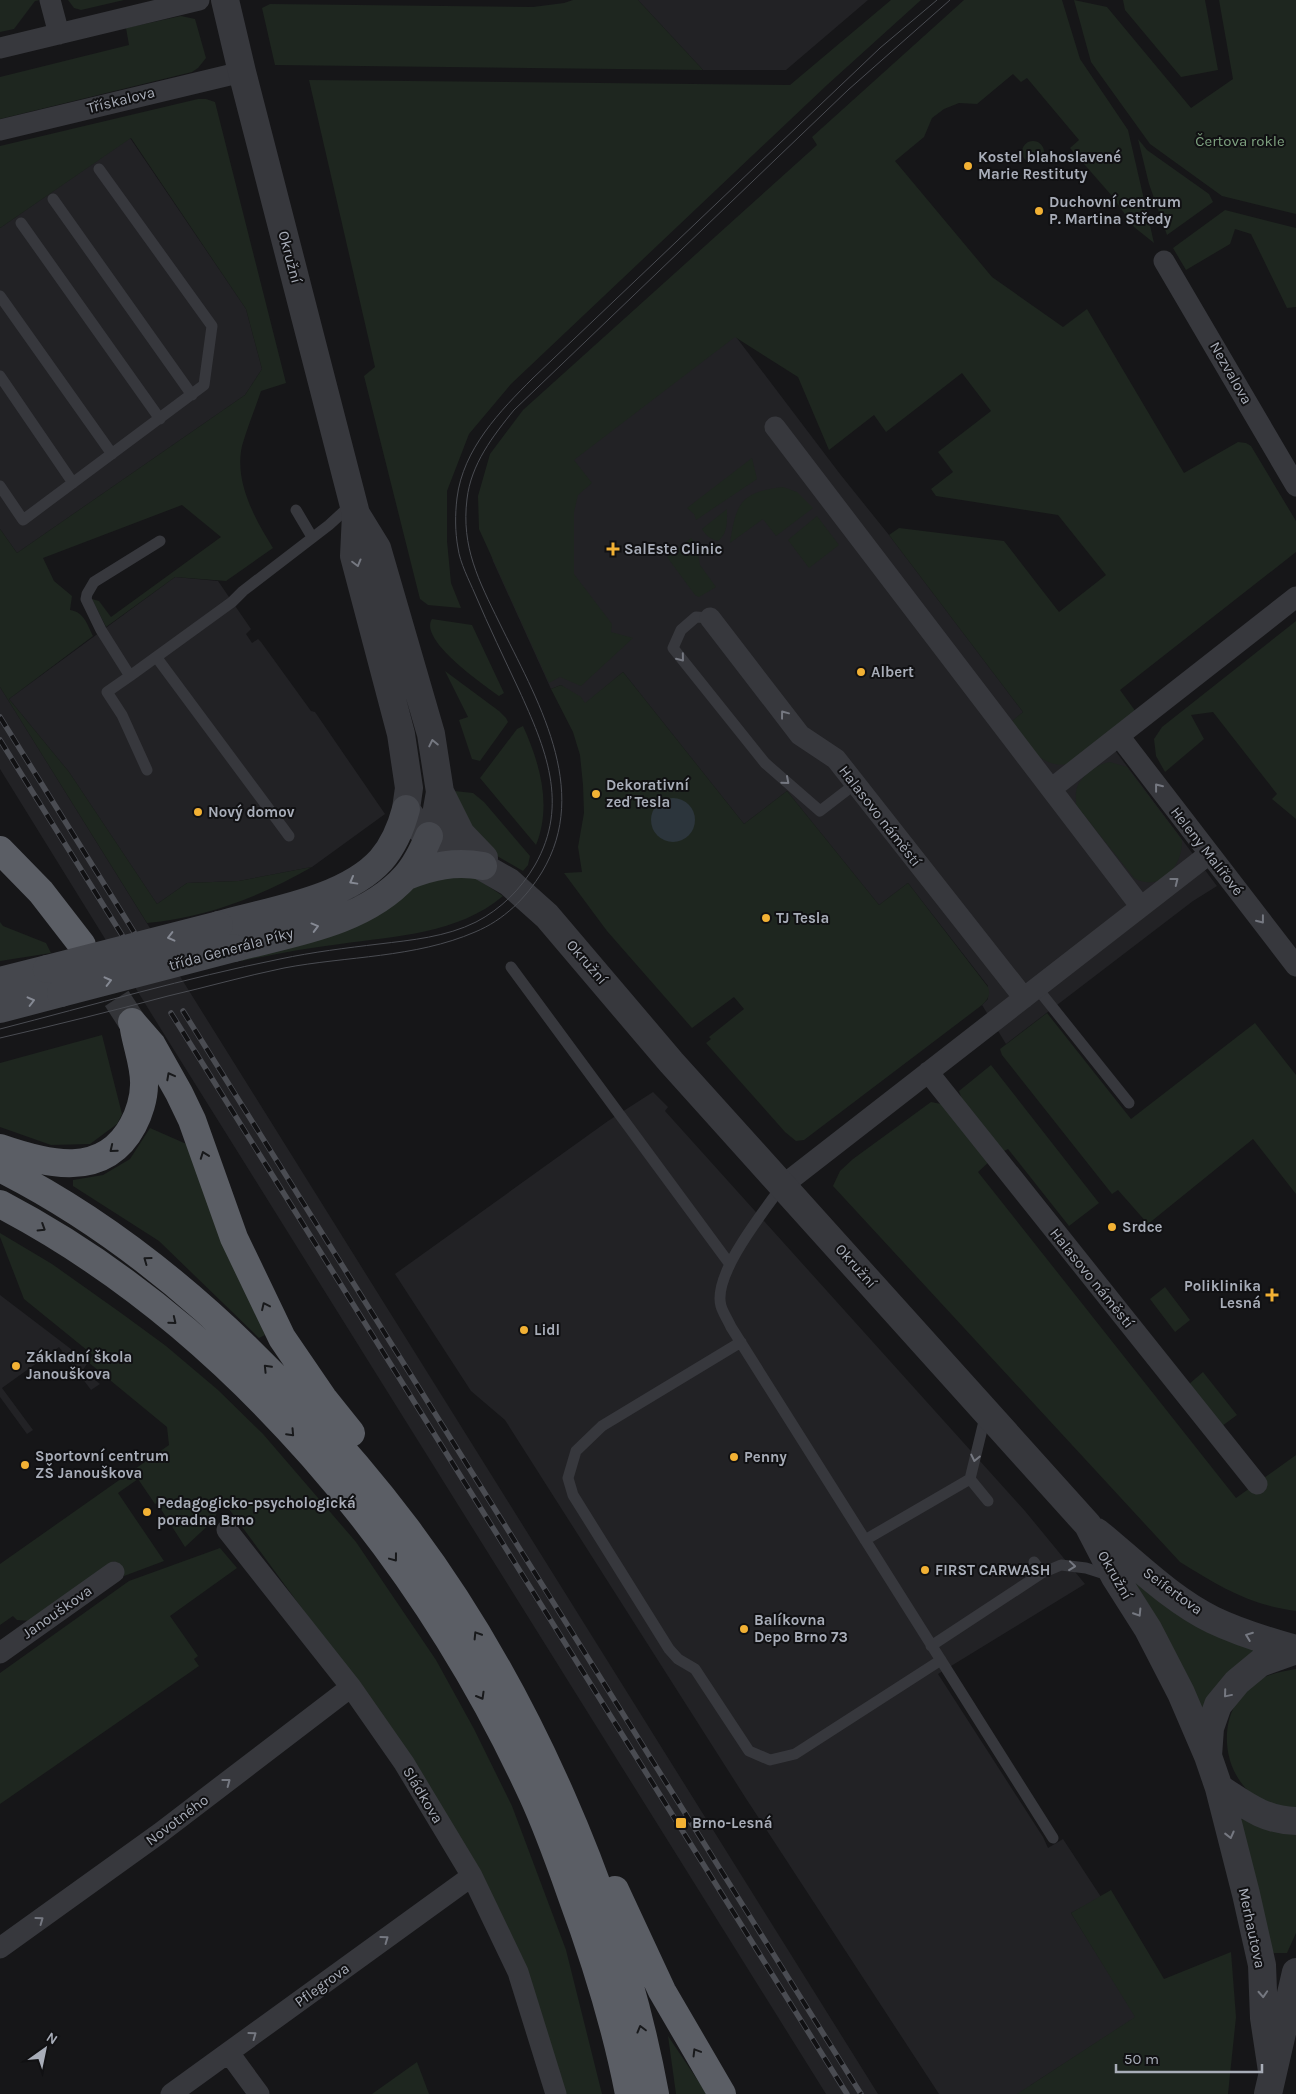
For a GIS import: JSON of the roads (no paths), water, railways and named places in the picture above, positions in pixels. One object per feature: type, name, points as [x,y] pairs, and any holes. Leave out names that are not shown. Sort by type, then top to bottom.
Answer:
[{"type":"highway","points":[[0,850],[41,892],[82,945]]},
{"type":"highway","points":[[0,1148],[48,1163],[69,1164],[92,1160],[105,1155],[117,1146],[128,1134],[134,1122],[144,1086],[143,1071],[132,1022],[152,1045],[179,1092],[192,1120],[234,1238],[282,1338],[323,1398],[356,1440],[401,1504],[433,1566]]},
{"type":"highway","points":[[0,1168],[37,1186],[104,1228],[157,1267],[240,1341],[329,1434],[381,1496],[433,1566],[486,1650],[550,1770],[594,1842],[662,1991],[722,2094]]},
{"type":"highway","points":[[0,1204],[78,1251],[135,1290],[223,1365],[270,1410],[361,1514],[433,1614],[501,1732],[532,1795],[588,1939],[608,2004],[629,2094]]},
{"type":"highway","points":[[550,1770],[612,1926],[637,2015],[656,2094]]},
{"type":"highway","points":[[608,2004],[613,2094]]},
{"type":"main road","name":"třída Generála Píky","points":[[0,981],[219,925],[307,901],[339,889],[370,870],[389,849],[400,830],[406,809]]},
{"type":"main road","name":"třída Generála Píky","points":[[0,1009],[322,926],[373,903],[390,892],[406,876],[429,836]]},
{"type":"main road","points":[[389,849],[417,838],[429,836]]},
{"type":"main road","points":[[406,876],[431,866],[444,864],[483,866]]},
{"type":"street","points":[[50,0],[59,34]]},
{"type":"street","points":[[0,48],[199,0]]},
{"type":"street","name":"Okružní","points":[[225,0],[355,509],[377,548],[425,709],[436,760],[440,792],[438,807],[429,836]]},
{"type":"street","name":"Třískalova","points":[[0,130],[242,72]]},
{"type":"street","name":"Nezvalova","points":[[1164,260],[1296,486]]},
{"type":"street","points":[[775,427],[1141,907]]},
{"type":"street","name":"Okružní","points":[[355,509],[354,556],[401,734],[409,788],[406,809],[418,827],[429,836],[509,882],[539,908],[580,953],[671,1062],[1088,1525],[1115,1577],[1148,1629],[1181,1693],[1208,1756],[1219,1788]]},
{"type":"street","points":[[1051,789],[1296,597]]},
{"type":"street","name":"Halasovo náměstí","points":[[710,618],[800,735],[836,759],[1030,993]]},
{"type":"street","name":"Heleny Malířové","points":[[1119,736],[1296,966]]},
{"type":"street","points":[[440,792],[461,834],[509,882]]},
{"type":"street","points":[[782,1186],[1209,854]]},
{"type":"street","name":"Halasovo náměstí","points":[[928,1072],[1257,1484]]},
{"type":"street","name":"Seifertova","points":[[1088,1525],[1178,1599],[1212,1620],[1252,1637],[1296,1650]]},
{"type":"street","name":"Sládkova","points":[[227,1530],[351,1687],[404,1763],[472,1876],[518,1972],[556,2094]]},
{"type":"street","name":"Janouškova","points":[[0,1653],[114,1572]]},
{"type":"street","points":[[1208,1756],[1210,1728],[1218,1705],[1237,1682],[1260,1663],[1296,1650]]},
{"type":"street","name":"Novotného","points":[[0,1948],[160,1833],[351,1687]]},
{"type":"street","points":[[1219,1788],[1259,1814],[1285,1821],[1296,1821]]},
{"type":"street","name":"Merhautova","points":[[1219,1788],[1262,1965],[1264,2018],[1270,2082]]},
{"type":"street","name":"Pflegrova","points":[[171,2094],[472,1876]]},
{"type":"street","name":"Merhautova","points":[[1270,2082],[1296,1972]]},
{"type":"street","points":[[229,2053],[259,2094]]},
{"type":"lane","points":[[0,486],[23,520],[204,386],[212,326],[99,169]]},
{"type":"lane","points":[[53,199],[192,395]]},
{"type":"lane","points":[[21,223],[160,419]]},
{"type":"lane","points":[[0,296],[112,454]]},
{"type":"lane","points":[[0,376],[73,483]]},
{"type":"lane","points":[[147,770],[122,715],[108,692],[158,658],[232,602],[243,591],[312,537],[355,509]]},
{"type":"lane","points":[[296,510],[312,537]]},
{"type":"lane","points":[[130,676],[101,630],[86,599],[87,594],[94,582],[160,541]]},
{"type":"lane","points":[[710,618],[696,617],[681,630],[673,648],[765,763],[820,811],[855,784]]},
{"type":"lane","points":[[158,658],[289,836]]},
{"type":"lane","points":[[511,967],[729,1263]]},
{"type":"lane","points":[[1030,993],[1129,1103]]},
{"type":"lane","points":[[782,1186],[729,1263],[721,1284],[720,1305],[741,1342],[1053,1838]]},
{"type":"lane","points":[[741,1342],[602,1426],[576,1451],[571,1466],[568,1478],[573,1495],[664,1641],[678,1659],[695,1669],[749,1751],[770,1760],[795,1754],[941,1660]]},
{"type":"lane","points":[[865,1540],[970,1479],[986,1411]]},
{"type":"lane","points":[[970,1479],[988,1501]]},
{"type":"lane","points":[[1034,1562],[1042,1573]]},
{"type":"lane","points":[[932,1646],[1042,1573],[1061,1565],[1086,1568],[1115,1577]]},
{"type":"tunnel","points":[[94,963],[132,1022]]},
{"type":"tram line","points":[[0,1029],[245,966],[317,952],[416,939],[453,931],[485,917],[502,905],[517,890],[535,865],[545,842],[551,820],[550,776],[545,754],[537,733],[459,554],[456,504],[467,463],[485,432],[533,378],[880,48],[937,0]]},
{"type":"tram line","points":[[0,1038],[284,968],[405,952],[452,941],[486,927],[505,915],[529,891],[542,872],[556,841],[562,809],[560,776],[553,744],[542,713],[485,592],[469,548],[466,516],[467,499],[469,486],[478,462],[491,440],[514,410],[848,90],[950,0]]},
{"type":"railway","points":[[0,717],[134,932]]},
{"type":"railway","points":[[0,740],[122,935]]},
{"type":"railway","points":[[183,1011],[861,2094]]},
{"type":"railway","points":[[171,1013],[847,2094]]},
{"type":"place","name":"Kostel blahoslavené Marie Restituty","points":[[968,166]]},
{"type":"place","name":"Duchovní centrum P. Martina Středy","points":[[1039,211]]},
{"type":"place","name":"SalEste Clinic","points":[[613,549]]},
{"type":"place","name":"Albert","points":[[861,672]]},
{"type":"place","name":"Dekorativní zeď Tesla","points":[[596,794]]},
{"type":"place","name":"Nový domov","points":[[198,812]]},
{"type":"place","name":"TJ Tesla","points":[[766,918]]},
{"type":"place","name":"Srdce","points":[[1112,1227]]},
{"type":"place","name":"Poliklinika Lesná","points":[[1272,1295]]},
{"type":"place","name":"Lidl","points":[[524,1330]]},
{"type":"place","name":"Základní škola Janouškova","points":[[16,1366]]},
{"type":"place","name":"Penny","points":[[734,1457]]},
{"type":"place","name":"Sportovní centrum ZŠ Janouškova","points":[[25,1465]]},
{"type":"place","name":"Pedagogicko-psychologická poradna Brno","points":[[147,1512]]},
{"type":"place","name":"FIRST CARWASH","points":[[925,1570]]},
{"type":"place","name":"Balíkovna Depo Brno 73","points":[[744,1629]]},
{"type":"place","name":"Brno-Lesná","points":[[681,1823]]},
{"type":"park label","name":"Čertova rokle","points":[[1240,141]]}]
